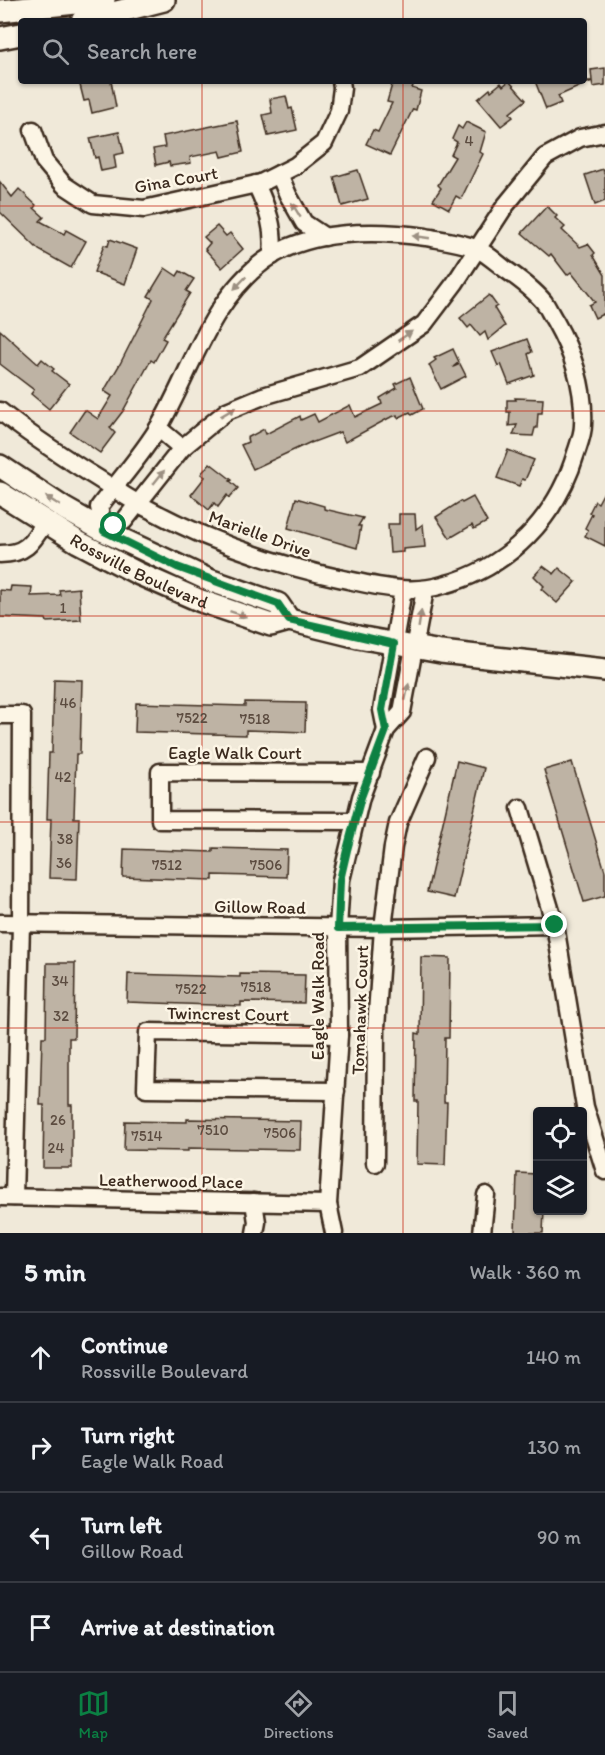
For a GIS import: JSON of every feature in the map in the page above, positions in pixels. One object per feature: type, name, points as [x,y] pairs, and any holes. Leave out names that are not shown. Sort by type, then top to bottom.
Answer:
[{"type":"main road","points":[[0,11],[104,0]]},
{"type":"main road","points":[[94,18],[164,0]]},
{"type":"main road","points":[[0,38],[18,35]]},
{"type":"main road","name":"Rossville Boulevard","points":[[0,466],[65,509],[104,531],[198,576],[278,604],[289,620]]},
{"type":"main road","name":"Rossville Boulevard","points":[[0,493],[117,564],[201,601],[271,625],[289,620],[416,648],[605,670]]},
{"type":"street","name":"Gina Court","points":[[33,130],[44,161],[64,185],[93,204],[144,209],[256,184],[295,166],[324,143],[339,111],[341,84]]},
{"type":"street","points":[[478,249],[442,240],[396,233],[343,234],[297,244],[267,258],[230,294],[214,318],[158,428],[99,507],[104,531],[124,521],[182,448],[226,411],[263,396],[360,368],[424,324],[455,283],[478,249],[505,206],[545,157],[580,138],[605,133]]},
{"type":"street","points":[[279,174],[304,223],[324,237]]},
{"type":"street","points":[[256,184],[268,210],[274,237],[272,256]]},
{"type":"street","name":"Marielle Drive","points":[[0,411],[51,449],[137,503],[212,539],[300,570],[377,586],[403,590],[425,590],[463,579],[513,552],[546,517],[570,475],[583,429],[582,397],[575,365],[564,338],[544,302],[515,276],[478,249]]},
{"type":"street","points":[[158,428],[182,448]]},
{"type":"street","points":[[0,554],[21,550],[32,544],[45,522]]},
{"type":"street","points":[[394,644],[403,590]]},
{"type":"street","points":[[416,648],[425,590]]},
{"type":"street","name":"Eagle Walk Road","points":[[386,730],[382,710],[394,644]]},
{"type":"street","name":"Eagle Walk Road","points":[[334,1233],[328,1204],[339,1035],[340,880],[354,821],[386,730],[402,712],[416,648]]},
{"type":"street","name":"Leatherwood Place","points":[[0,715],[22,715],[21,924],[7,1197],[328,1204]]},
{"type":"street","name":"Tomahawk Court","points":[[375,1163],[376,1028],[383,928],[393,847],[398,823],[427,757]]},
{"type":"street","name":"Eagle Walk Court","points":[[354,821],[160,820],[160,772],[371,773]]},
{"type":"street","points":[[520,808],[555,925],[585,1107],[605,1172]]},
{"type":"street","name":"Gillow Road","points":[[0,923],[338,928],[555,925]]},
{"type":"street","name":"Twincrest Court","points":[[336,1091],[146,1089],[148,1032],[339,1035]]},
{"type":"street","points":[[482,1233],[486,1195]]},
{"type":"street","points":[[254,1202],[257,1222],[255,1233]]},
{"type":"building","points":[[605,68],[605,85],[593,87],[591,70]]},
{"type":"building","points":[[80,84],[112,84],[116,107],[92,113],[89,100],[84,101]]},
{"type":"building","points":[[392,84],[414,84],[412,88],[421,91],[416,110],[413,109],[390,155],[366,144],[373,130],[378,132],[392,103],[387,102]]},
{"type":"building","points":[[500,84],[503,86],[512,84],[526,100],[510,113],[513,117],[501,126],[478,99],[490,89],[491,91]]},
{"type":"building","points":[[536,84],[585,84],[558,96],[561,103],[546,109]]},
{"type":"building","points":[[286,96],[289,109],[292,108],[297,130],[268,136],[263,115],[272,113],[270,99]]},
{"type":"building","points":[[237,121],[243,152],[222,157],[220,151],[190,157],[191,163],[170,166],[169,162],[156,165],[153,149],[165,147],[163,136]]},
{"type":"building","points":[[466,122],[486,132],[480,152],[483,154],[461,199],[456,196],[449,209],[433,200],[441,188],[438,185],[455,157],[451,155],[457,142],[452,139],[458,126],[462,129]]},
{"type":"building","points":[[119,132],[124,153],[114,155],[116,168],[101,171],[90,138]]},
{"type":"building","points":[[603,169],[605,201],[595,205],[585,175]]},
{"type":"building","points":[[358,170],[368,199],[342,206],[334,177]]},
{"type":"building","points":[[0,182],[12,197],[19,189],[36,205],[34,208],[44,217],[40,221],[64,234],[66,230],[86,241],[71,268],[39,250],[0,212]]},
{"type":"building","points":[[547,206],[565,227],[562,230],[580,247],[588,244],[595,253],[593,255],[605,275],[605,316],[603,314],[595,318],[589,305],[595,302],[571,272],[567,275],[551,254],[549,256],[522,233]]},
{"type":"building","points":[[217,226],[226,236],[230,233],[243,249],[222,268],[205,249],[210,243],[204,237]]},
{"type":"building","points":[[110,239],[137,249],[125,284],[94,272],[104,245],[108,246]]},
{"type":"building","points":[[165,268],[177,276],[180,271],[194,279],[186,291],[190,293],[162,338],[166,340],[154,362],[151,360],[123,411],[110,428],[115,433],[100,453],[70,432],[85,410],[98,419],[112,396],[104,391],[153,299],[148,296]]},
{"type":"building","points":[[489,295],[497,306],[494,308],[505,326],[488,340],[485,332],[480,336],[471,325],[468,328],[460,318]]},
{"type":"building","points":[[0,330],[38,364],[42,359],[54,369],[52,371],[69,384],[49,409],[31,394],[34,390],[0,364]]},
{"type":"building","points":[[527,339],[532,352],[528,354],[534,375],[509,384],[501,364],[498,366],[492,352]]},
{"type":"building","points":[[453,349],[459,362],[453,367],[460,364],[466,376],[441,389],[429,365],[436,360],[434,358]]},
{"type":"building","points":[[410,377],[423,409],[412,415],[410,412],[398,418],[397,415],[389,418],[345,442],[340,432],[311,442],[253,469],[241,445],[248,442],[247,438],[264,429],[266,434],[300,416],[301,420],[314,414],[318,422],[350,405],[355,417],[382,404],[380,398],[397,388],[395,384]]},
{"type":"building","points":[[515,398],[543,399],[542,413],[538,413],[537,428],[533,436],[513,435],[517,425],[509,426],[510,412],[507,412],[507,400],[516,400]]},
{"type":"building","points":[[508,450],[534,460],[525,480],[522,479],[519,486],[497,478]]},
{"type":"building","points":[[210,463],[232,480],[230,481],[238,488],[229,498],[227,495],[218,507],[214,503],[209,510],[191,495],[205,477],[201,474]]},
{"type":"building","points":[[605,490],[605,546],[585,536],[588,530],[585,528],[595,501],[598,503]]},
{"type":"building","points":[[473,497],[487,522],[474,529],[472,525],[450,538],[436,517],[461,501],[462,503]]},
{"type":"building","points":[[296,498],[324,506],[324,509],[363,518],[358,526],[361,526],[357,548],[288,528]]},
{"type":"building","points":[[399,514],[415,514],[416,529],[423,524],[425,547],[390,553],[388,524],[399,524]]},
{"type":"building","points":[[543,566],[554,574],[559,568],[576,582],[557,603],[541,589],[544,586],[534,576]]},
{"type":"building","points":[[11,586],[32,587],[31,596],[60,595],[59,590],[79,588],[81,620],[47,622],[46,619],[0,617],[0,590],[10,591]]},
{"type":"building","points":[[54,679],[82,680],[80,754],[76,754],[74,818],[79,818],[77,879],[49,878],[51,819],[47,819]]},
{"type":"building","points":[[245,702],[306,703],[305,732],[246,730],[246,735],[135,732],[136,703],[245,706]]},
{"type":"building","points":[[457,761],[484,768],[454,898],[427,892]]},
{"type":"building","points":[[572,762],[605,871],[605,896],[584,902],[544,770]]},
{"type":"building","points":[[213,848],[287,850],[286,877],[213,875],[213,880],[123,877],[124,849],[213,852]]},
{"type":"building","points":[[421,957],[450,958],[449,1038],[445,1038],[444,1102],[447,1102],[445,1165],[417,1164],[416,1033],[420,1034]]},
{"type":"building","points":[[47,963],[75,963],[74,1038],[69,1038],[72,1168],[43,1168],[44,1105],[40,1105],[42,1037],[46,1037]]},
{"type":"building","points":[[128,974],[240,977],[240,974],[305,975],[304,1003],[241,1002],[241,1006],[127,1002]]},
{"type":"building","points":[[187,1119],[301,1121],[300,1150],[188,1148],[188,1151],[124,1150],[125,1121],[187,1122]]},
{"type":"building","points":[[517,1173],[533,1174],[533,1215],[544,1215],[543,1233],[515,1233]]},
{"type":"route","points":[[114,526],[104,531],[177,567],[278,604],[289,620],[394,644],[382,710],[386,730],[354,821],[340,880],[338,928],[555,925]]}]
